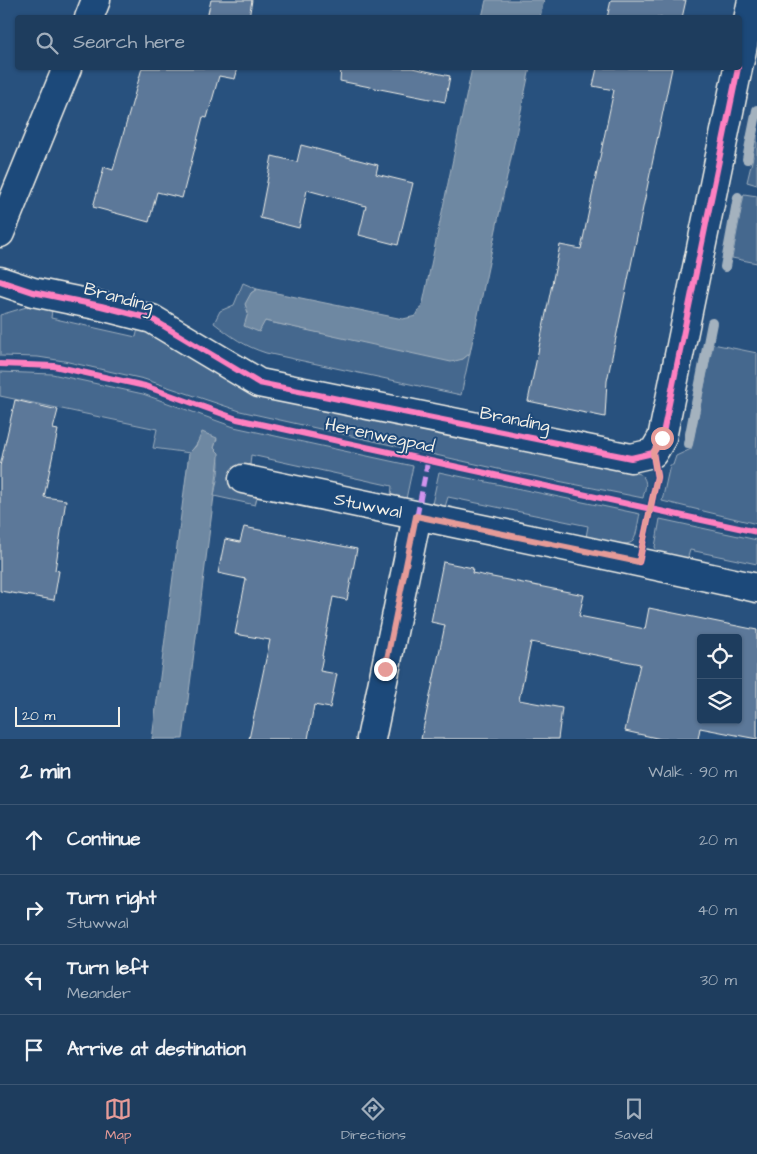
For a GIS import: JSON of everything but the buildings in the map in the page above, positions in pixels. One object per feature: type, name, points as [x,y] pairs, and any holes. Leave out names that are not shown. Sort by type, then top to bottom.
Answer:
[{"type":"street","points":[[90,15],[96,0]]},
{"type":"street","points":[[742,50],[752,0]]},
{"type":"street","points":[[0,233],[67,70]]},
{"type":"street","name":"Branding","points":[[0,282],[33,292],[152,319],[259,383],[631,458],[653,453],[662,438],[738,70]]},
{"type":"street","name":"Stuwwal","points":[[243,478],[757,588]]},
{"type":"street","points":[[371,739],[416,516]]},
{"type":"shaded area","points":[[486,0],[544,0],[540,15],[482,15]]},
{"type":"shaded area","points":[[472,70],[530,70],[470,353],[463,359],[451,362],[265,321],[259,332],[244,326],[248,313],[245,304],[251,293],[257,289],[403,319],[416,316],[423,303]]},
{"type":"shaded area","points":[[757,135],[757,185],[747,182],[753,157],[752,151]]},
{"type":"shaded area","points":[[744,194],[757,196],[757,263],[732,258]]},
{"type":"shaded area","points":[[243,283],[257,289],[251,293],[259,331],[264,321],[463,359],[470,353],[461,395],[266,353],[245,344],[214,323],[220,311],[234,305]]},
{"type":"shaded area","points":[[33,305],[52,310],[51,318],[136,337],[138,328],[160,336],[179,346],[509,447],[640,474],[645,479],[643,498],[498,469],[240,411],[144,379],[64,361],[38,357],[0,356],[0,315]]},
{"type":"shaded area","points":[[713,344],[757,353],[757,524],[662,501],[670,465],[673,465],[676,456],[691,449]]},
{"type":"shaded area","points":[[0,372],[52,374],[143,394],[234,427],[413,466],[406,499],[391,496],[392,486],[251,455],[250,465],[239,464],[235,488],[258,494],[255,505],[214,496],[219,464],[217,452],[214,448],[217,439],[198,442],[190,453],[153,448],[157,429],[0,396]]},
{"type":"shaded area","points":[[202,432],[217,438],[214,448],[219,453],[219,457],[183,739],[152,739],[189,453],[196,446]]},
{"type":"shaded area","points":[[439,472],[640,514],[636,536],[629,543],[611,543],[586,537],[588,526],[448,497],[445,507],[432,504]]},
{"type":"shaded area","points":[[660,519],[757,540],[757,564],[690,550],[687,560],[664,555],[657,551],[655,547]]},
{"type":"waterway","points":[[747,159],[757,110]]},
{"type":"waterway","points":[[725,267],[738,197]]},
{"type":"waterway","points":[[688,444],[712,323]]},
{"type":"marked path","points":[[417,516],[428,460]]},
{"type":"cycle path","points":[[0,281],[33,292],[152,319],[259,383],[631,458],[653,453],[662,438],[738,70]]},
{"type":"cycle path","name":"Herenwegpad","points":[[0,364],[54,366],[145,386],[237,419],[757,532]]},
{"type":"cycle path","points":[[639,562],[657,477],[653,453]]},
{"type":"route","points":[[385,669],[416,516],[639,562],[657,477],[653,453],[662,438]]}]
